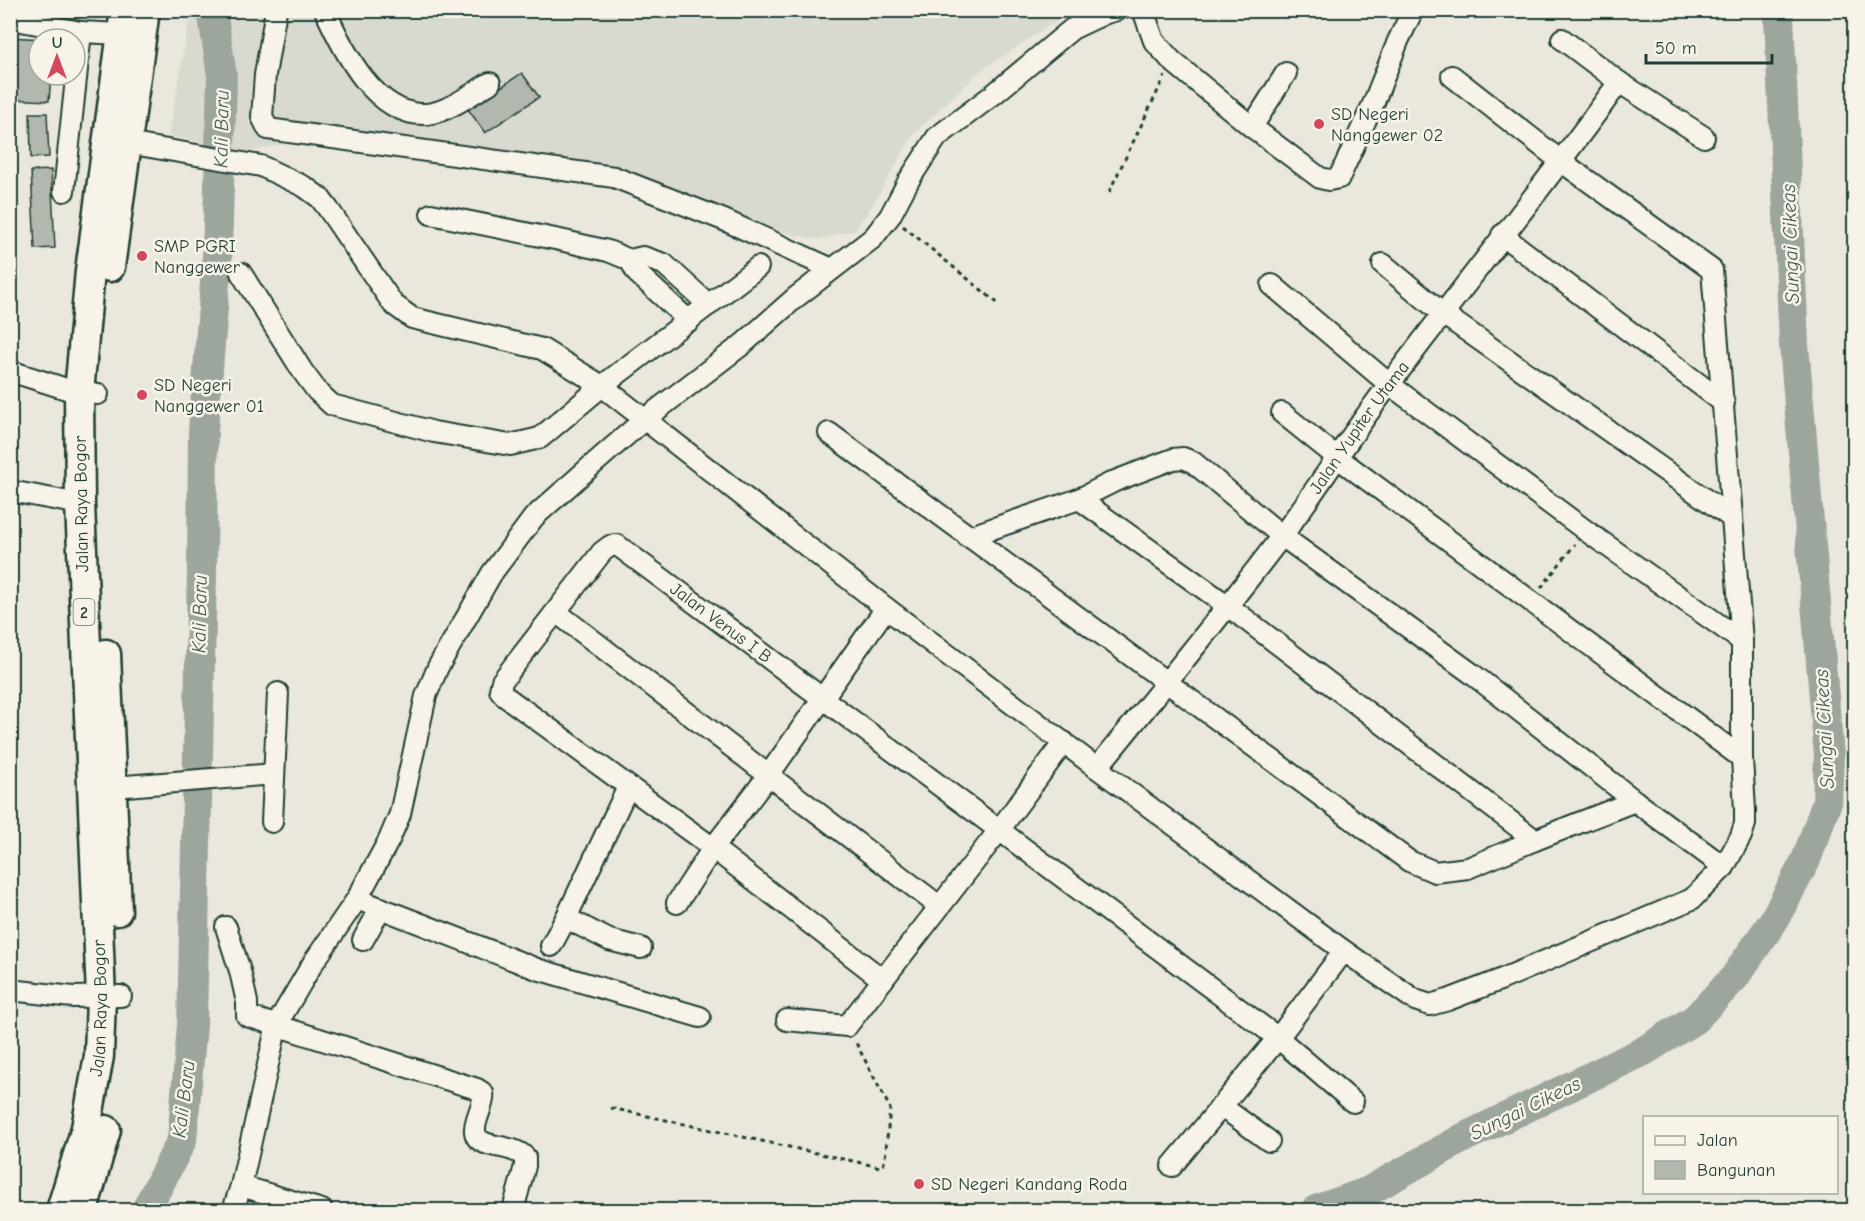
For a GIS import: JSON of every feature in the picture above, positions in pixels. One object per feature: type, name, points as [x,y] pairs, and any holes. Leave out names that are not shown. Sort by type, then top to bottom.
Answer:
[{"type":"highway","name":"Jalan Raya Bogor","points":[[102,788],[80,504],[89,394],[90,271],[129,144],[145,10]]},
{"type":"highway","name":"Jalan Raya Bogor","points":[[123,22],[129,144]]},
{"type":"highway","name":"Jalan Raya Bogor","points":[[83,1210],[105,1131],[119,1057],[111,997],[102,788],[99,504],[89,394]]},
{"type":"highway","name":"Jalan Raya Bogor","points":[[62,1210],[88,1118],[111,997]]},
{"type":"street","points":[[276,10],[265,75],[262,117],[268,129],[614,177],[724,220],[832,269]]},
{"type":"street","points":[[326,10],[343,50],[368,84],[397,109],[429,114],[446,108],[489,83]]},
{"type":"street","points":[[233,1210],[242,1186],[277,1024],[313,963],[357,899],[389,840],[400,813],[426,696],[438,667],[492,573],[534,517],[645,419],[743,344],[832,269],[873,238],[890,216],[909,180],[938,137],[1072,29],[1117,10]]},
{"type":"street","points":[[1143,10],[1154,41],[1172,61],[1252,127],[1320,178],[1329,180],[1339,178],[1413,10]]},
{"type":"street","points":[[10,19],[54,27]]},
{"type":"street","points":[[87,31],[123,22]]},
{"type":"street","points":[[1562,39],[1619,82],[1704,137]]},
{"type":"street","points":[[1252,127],[1286,73]]},
{"type":"street","points":[[129,144],[261,166],[305,187],[320,198],[393,304],[412,318],[542,349],[602,386],[886,608],[1097,768],[1344,951],[1414,1000],[1430,1005],[1500,980],[1692,899],[1724,867],[1745,824],[1742,758],[1742,641],[1712,270],[1562,162],[1452,76]]},
{"type":"street","name":"Jalan Yupiter Utama","points":[[1097,768],[1282,536],[1389,384],[1502,236],[1562,162],[1619,82]]},
{"type":"street","points":[[64,191],[75,87]]},
{"type":"street","points":[[431,214],[608,251],[630,260],[643,257],[664,264],[709,305]]},
{"type":"street","points":[[1502,236],[1724,403]]},
{"type":"street","points":[[630,260],[637,273],[689,321]]},
{"type":"street","points":[[1383,264],[1443,314],[1732,518]]},
{"type":"street","points":[[241,273],[303,372],[317,391],[332,405],[434,432],[510,445],[540,438],[602,386],[758,267]]},
{"type":"street","points":[[1272,285],[1389,384],[1585,530],[1742,641]]},
{"type":"street","points":[[10,371],[89,394]]},
{"type":"street","points":[[1282,413],[1338,458],[1742,758]]},
{"type":"street","points":[[829,433],[1409,861],[1435,872],[1468,868],[1635,801]]},
{"type":"street","points":[[968,537],[1079,499],[1115,481],[1173,459],[1183,458],[1193,462],[1282,536],[1471,673],[1724,867]]},
{"type":"street","points":[[10,491],[80,504]]},
{"type":"street","points":[[1079,499],[1228,606],[1536,840]]},
{"type":"street","name":"Jalan Venus I B","points":[[556,612],[602,552],[610,546],[617,545],[1278,1038],[1353,1102]]},
{"type":"street","points":[[677,903],[713,848],[823,700],[886,608]]},
{"type":"street","points":[[883,980],[713,848],[506,697],[500,690],[502,681],[556,612],[939,906]]},
{"type":"street","points":[[272,822],[278,693]]},
{"type":"street","points":[[787,1020],[847,1026],[1000,830],[1064,742]]},
{"type":"street","points":[[102,788],[274,774]]},
{"type":"street","points":[[550,946],[566,918],[628,788]]},
{"type":"street","points":[[357,899],[548,973],[700,1017]]},
{"type":"street","points":[[363,940],[381,908]]},
{"type":"street","points":[[566,918],[609,940],[641,948]]},
{"type":"street","points":[[226,927],[240,971],[246,1014],[249,1017],[277,1024],[477,1089],[483,1093],[484,1100],[474,1125],[475,1133],[482,1142],[520,1152],[525,1157],[525,1166],[513,1210]]},
{"type":"street","points":[[1172,1166],[1278,1038],[1344,951]]},
{"type":"street","points":[[10,990],[73,997],[111,997]]},
{"type":"street","points":[[1221,1106],[1269,1141]]},
{"type":"street","points":[[242,1186],[322,1210]]},
{"type":"path","points":[[1109,192],[1172,61]]},
{"type":"path","points":[[890,216],[1000,305]]},
{"type":"path","points":[[1529,598],[1541,587],[1585,530]]},
{"type":"path","points":[[611,1108],[880,1167],[884,1165],[885,1160],[890,1108],[847,1026]]},
{"type":"shaded area","points":[[191,11],[1073,11],[980,71],[913,135],[874,203],[855,230],[818,240],[771,229],[624,169],[363,134],[304,139],[250,152],[168,136]]},
{"type":"building","points":[[10,37],[27,38],[27,87],[50,87],[49,101],[10,99]]},
{"type":"building","points":[[522,73],[539,97],[485,133],[468,109]]},
{"type":"building","points":[[30,113],[47,113],[49,157],[31,158]]},
{"type":"building","points":[[51,170],[55,248],[35,249],[31,171]]},
{"type":"waterway","name":"Kali Baru","points":[[146,1210],[182,1140],[192,1025],[203,431],[217,258],[222,76],[212,10]]},
{"type":"waterway","name":"Sungai Cikeas","points":[[1316,1210],[1367,1192],[1465,1137],[1644,1051],[1695,1019],[1734,978],[1774,920],[1806,860],[1827,802],[1829,756],[1794,345],[1780,10]]},
{"type":"place","name":"SD Negeri Nanggewer 02","points":[[1319,124]]},
{"type":"place","name":"SMP PGRI Nanggewer","points":[[142,256]]},
{"type":"place","name":"SD Negeri Nanggewer 01","points":[[142,395]]},
{"type":"place","name":"SD Negeri Kandang Roda","points":[[919,1184]]}]
